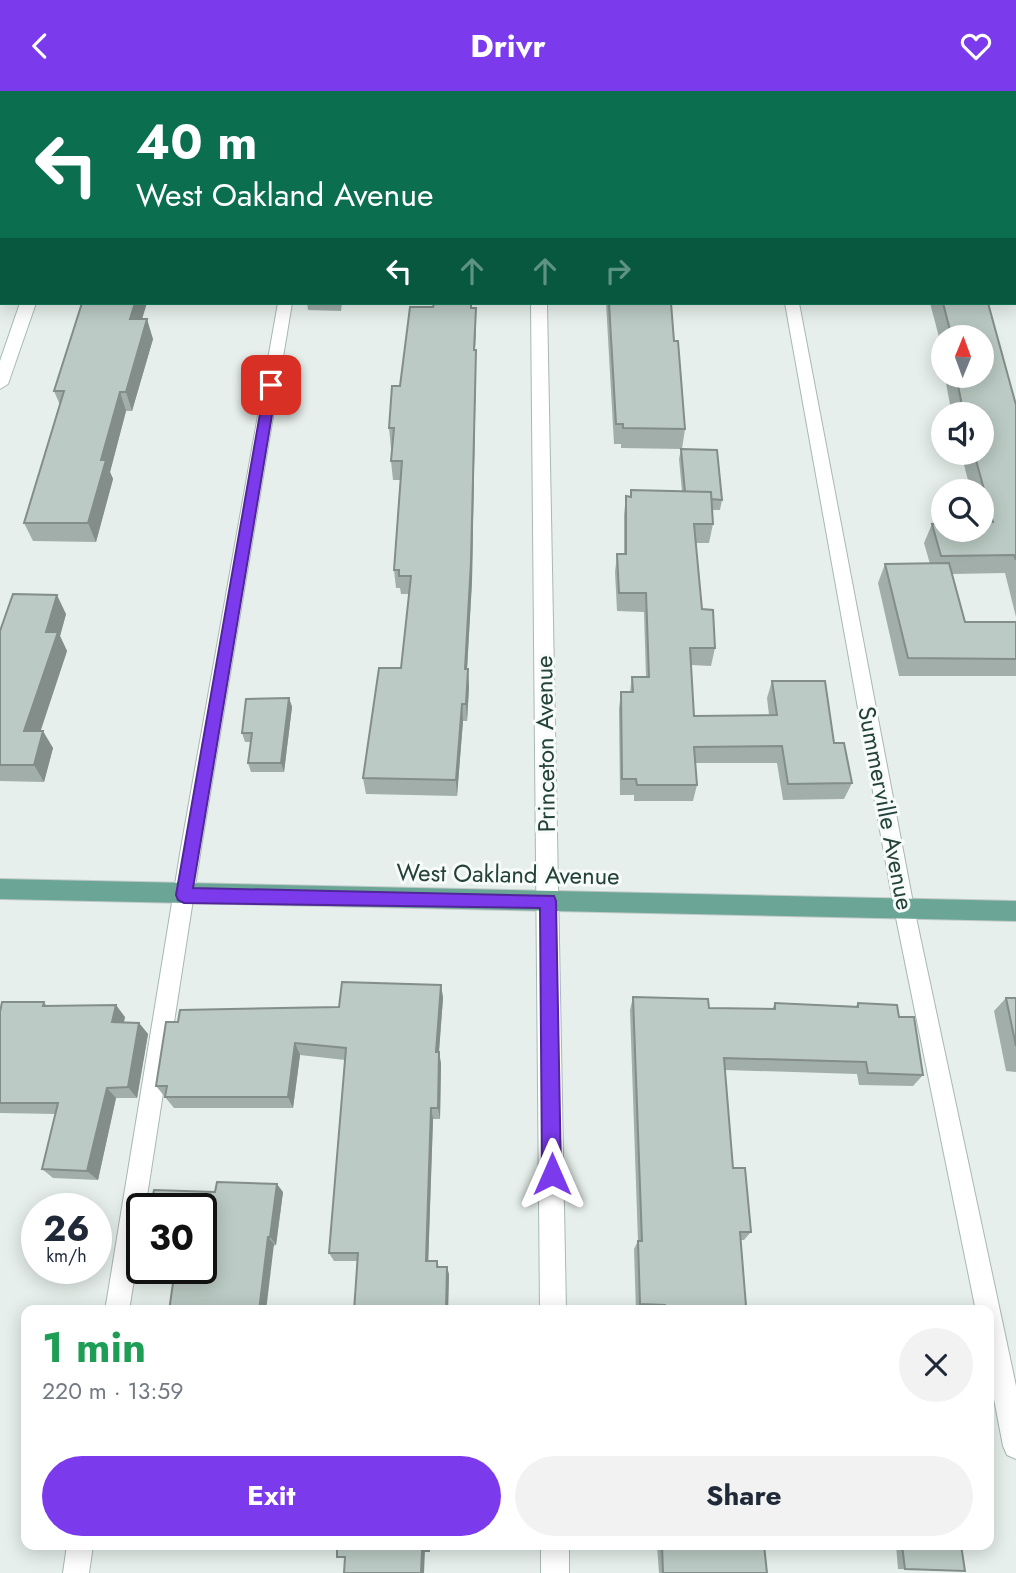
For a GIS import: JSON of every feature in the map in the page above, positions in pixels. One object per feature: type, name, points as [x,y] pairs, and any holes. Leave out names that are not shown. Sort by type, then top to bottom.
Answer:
[{"type":"main road","name":"West Oakland Avenue","points":[[0,889],[1016,911]]},
{"type":"street","points":[[0,384],[27,305]]},
{"type":"street","name":"Princeton Avenue","points":[[539,305],[553,1305]]},
{"type":"street","points":[[555,1550],[555,1573]]},
{"type":"lane","points":[[118,1305],[184,895],[285,305]]},
{"type":"lane","name":"Summerville Avenue","points":[[792,305],[904,908],[987,1305]]},
{"type":"lane","name":"Summerville Avenue","points":[[994,1340],[1016,1445]]},
{"type":"lane","points":[[76,1573],[79,1550]]},
{"type":"building","points":[[81,305],[134,305],[130,319],[147,319],[126,392],[120,392],[101,460],[106,460],[88,523],[24,523],[64,391],[54,391]]},
{"type":"building","points":[[471,305],[471,308],[476,308],[471,562],[465,669],[468,669],[466,704],[462,704],[456,780],[363,778],[379,668],[401,668],[411,576],[399,576],[399,570],[394,570],[402,461],[391,461],[394,428],[389,428],[392,386],[400,386],[410,307]]},
{"type":"building","points":[[609,305],[671,305],[674,341],[678,341],[685,429],[623,428],[623,424],[616,424]]},
{"type":"building","points":[[944,305],[989,305],[1016,405],[1016,560],[1014,555],[941,556],[937,542],[994,542],[994,479],[981,479],[977,465],[994,465],[994,402],[961,402],[959,389],[994,389],[994,325],[949,325]]},
{"type":"building","points":[[681,449],[717,450],[722,500],[711,499],[711,492],[685,492]]},
{"type":"building","points":[[631,490],[711,492],[713,524],[694,524],[702,609],[713,610],[715,648],[690,648],[694,716],[777,715],[772,681],[825,681],[834,743],[844,743],[852,783],[788,784],[782,746],[694,747],[697,785],[637,785],[636,779],[622,779],[621,692],[633,692],[632,677],[649,677],[646,593],[619,593],[617,554],[626,554],[626,496],[631,497]]},
{"type":"building","points":[[949,563],[965,622],[1016,622],[1016,659],[908,658],[885,564]]},
{"type":"building","points":[[13,594],[57,595],[46,632],[58,632],[24,731],[43,731],[34,765],[0,765],[0,631]]},
{"type":"building","points":[[289,698],[281,763],[248,763],[252,733],[242,733],[246,699]]},
{"type":"building","points":[[342,982],[441,985],[436,1052],[439,1052],[438,1108],[431,1108],[426,1261],[437,1261],[437,1267],[447,1267],[446,1305],[354,1305],[358,1253],[329,1253],[346,1048],[295,1043],[288,1097],[165,1097],[167,1086],[156,1086],[166,1022],[178,1022],[180,1010],[339,1007]]},
{"type":"building","points":[[633,997],[708,999],[709,1008],[775,1009],[775,1003],[858,1007],[858,1003],[897,1005],[899,1017],[914,1017],[923,1075],[868,1073],[866,1062],[724,1058],[733,1168],[745,1168],[751,1232],[740,1232],[746,1305],[640,1304],[638,1241],[642,1241]]},
{"type":"building","points":[[1006,998],[1016,998],[1016,1046]]},
{"type":"building","points":[[2,1002],[44,1002],[43,1006],[116,1005],[112,1022],[139,1023],[128,1087],[107,1088],[87,1171],[42,1169],[58,1103],[0,1103]]},
{"type":"building","points":[[217,1182],[277,1184],[260,1305],[170,1305],[173,1284],[217,1284],[217,1193],[153,1193],[154,1190],[215,1192]]},
{"type":"building","points":[[337,1550],[429,1550],[422,1551],[421,1573],[344,1573],[345,1557],[337,1557]]},
{"type":"building","points":[[662,1550],[765,1550],[767,1573],[663,1573]]},
{"type":"building","points":[[903,1550],[962,1550],[965,1571],[905,1569]]},
{"type":"route","points":[[271,385],[184,895],[548,901],[552,1174]]}]
